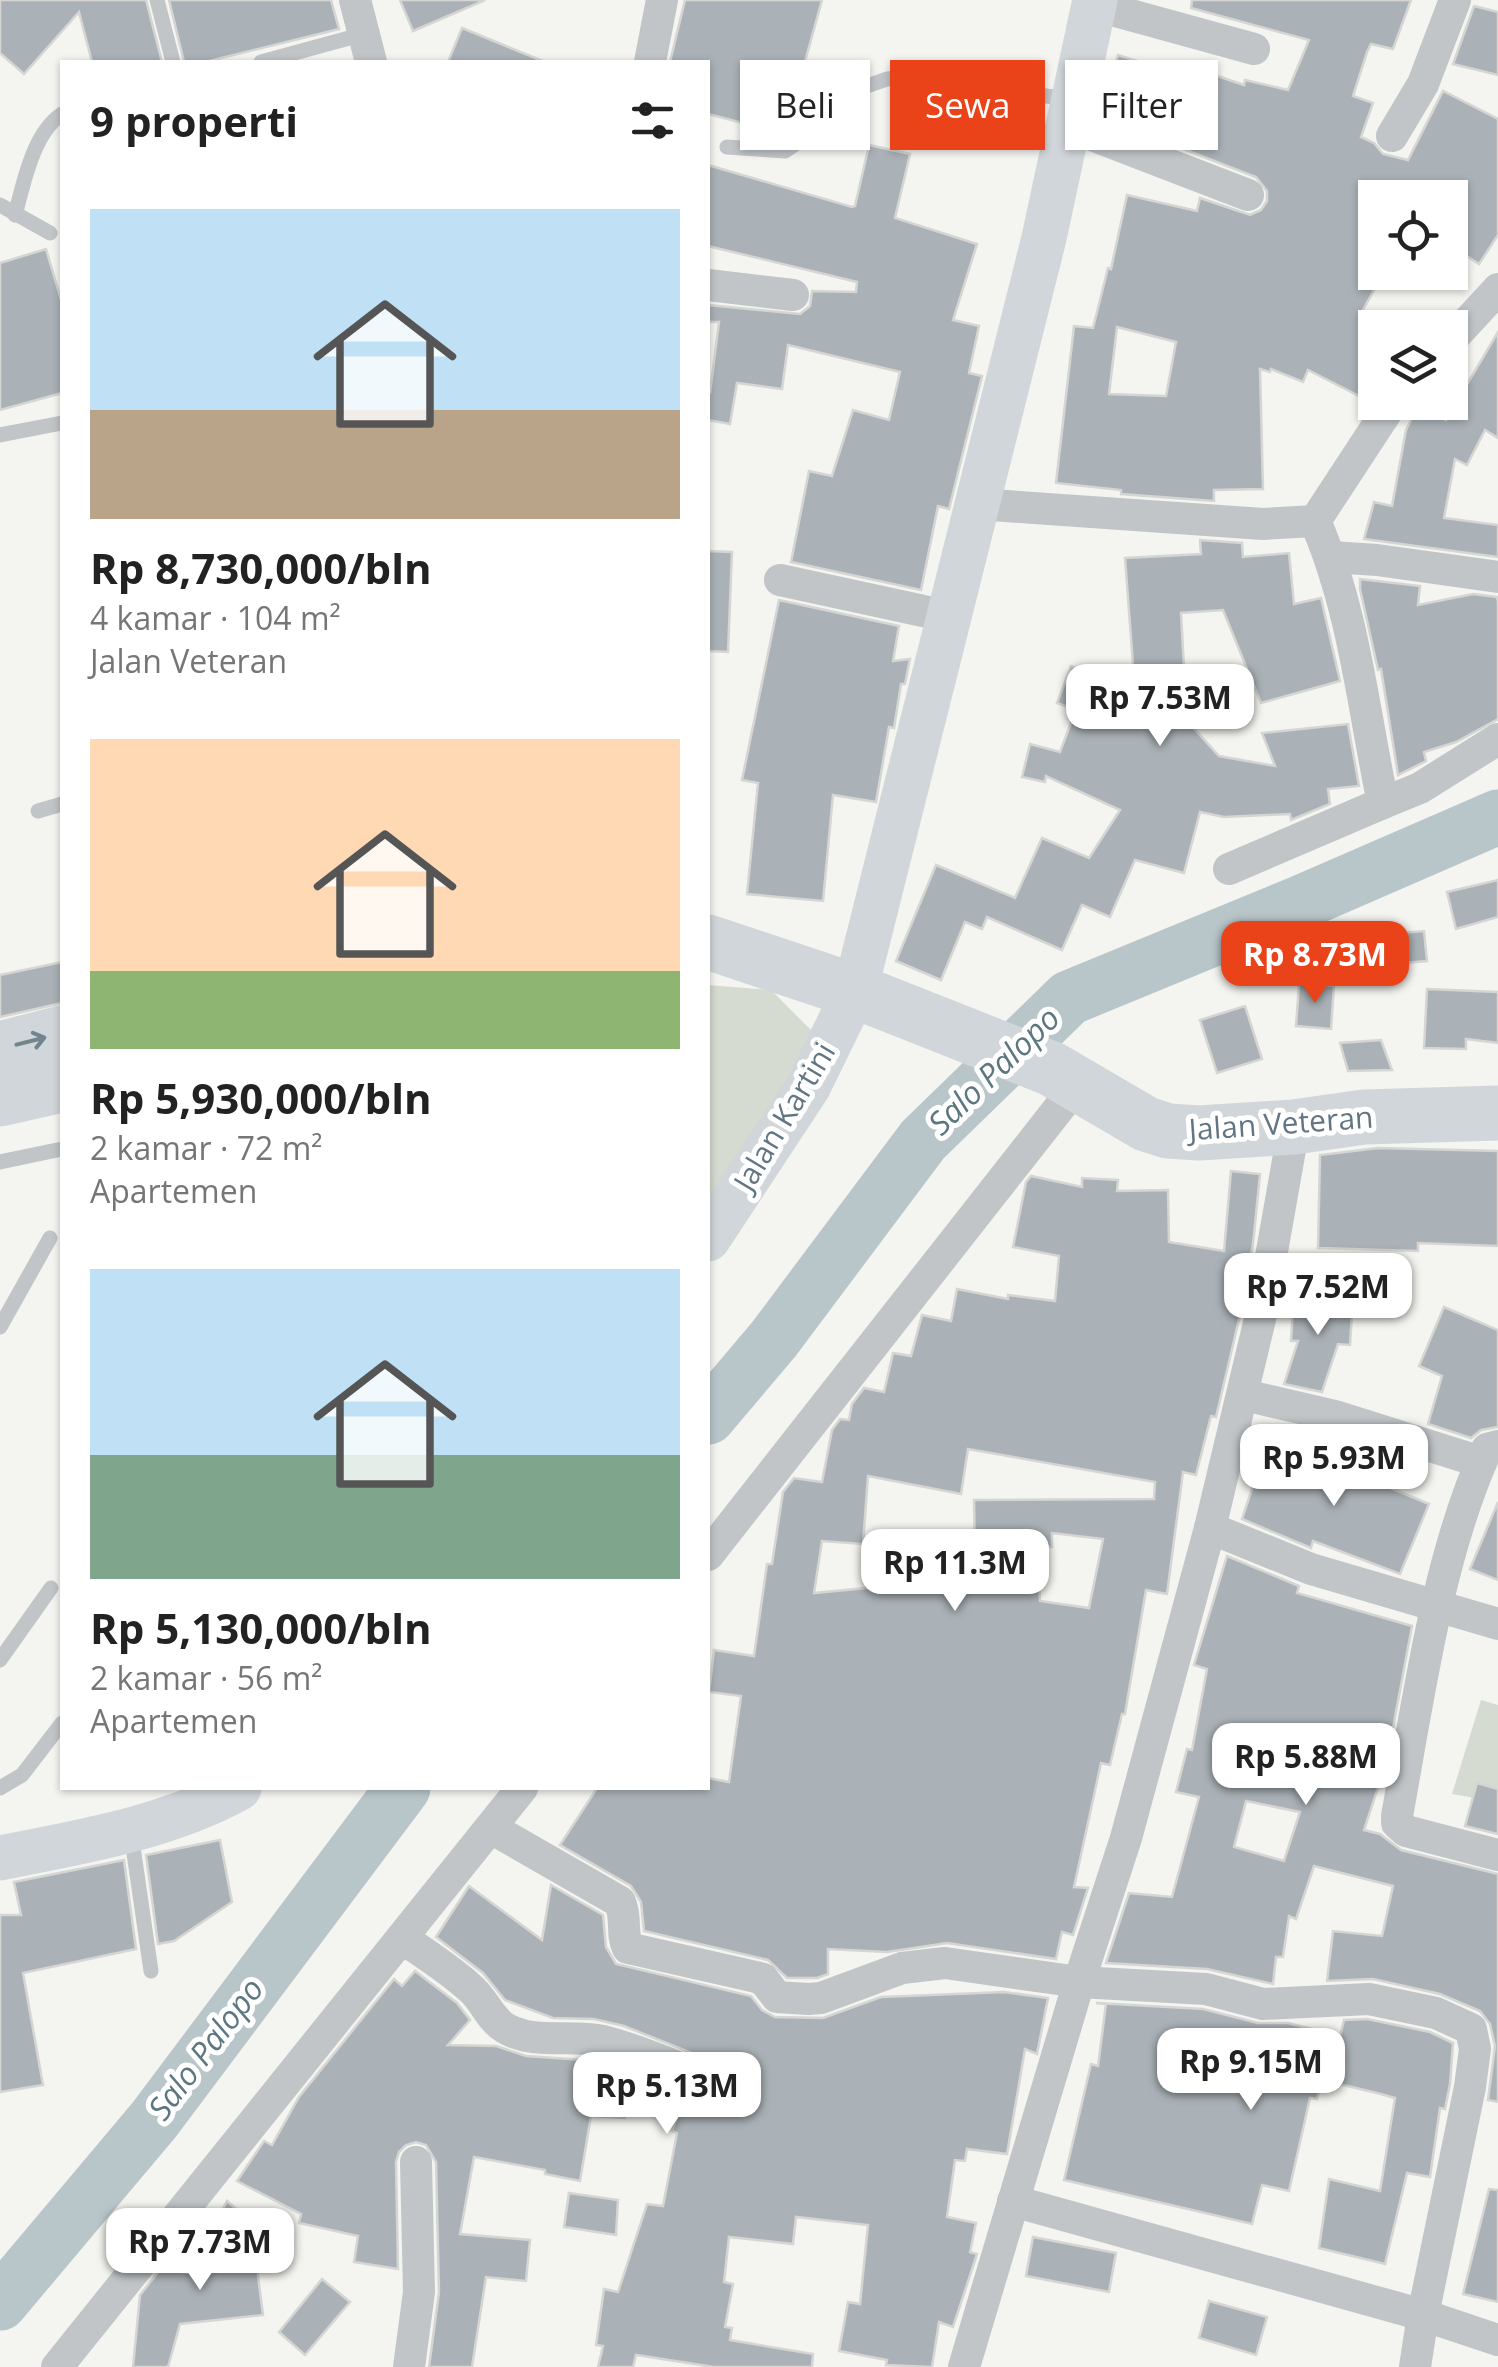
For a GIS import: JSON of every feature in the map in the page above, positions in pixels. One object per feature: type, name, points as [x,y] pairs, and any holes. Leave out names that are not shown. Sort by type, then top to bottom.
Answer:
[{"type":"highway","name":"Jalan Veteran","points":[[710,943],[855,991],[1065,1077],[1146,1124],[1168,1132],[1294,1126],[1364,1117],[1498,1113]]},
{"type":"highway","points":[[710,970],[788,969]]},
{"type":"highway","points":[[0,1048],[60,1034]]},
{"type":"highway","points":[[0,1099],[60,1085]]},
{"type":"street","points":[[355,0],[368,48]]},
{"type":"street","points":[[650,60],[662,0]]},
{"type":"street","points":[[1392,136],[1424,84],[1455,0]]},
{"type":"street","points":[[1094,2],[1254,49]]},
{"type":"street","name":"Jalan Kartini","points":[[1081,60],[1094,2]]},
{"type":"street","name":"Jalan Kartini","points":[[710,1235],[808,1086],[855,991],[1044,238],[1065,132]]},
{"type":"street","points":[[1151,150],[1248,195]]},
{"type":"street","points":[[710,285],[794,295]]},
{"type":"street","points":[[1468,321],[1498,289]]},
{"type":"street","points":[[1314,521],[1381,420]]},
{"type":"street","points":[[977,504],[1263,524],[1314,521]]},
{"type":"street","points":[[1314,521],[1331,557],[1360,676],[1383,803]]},
{"type":"street","points":[[1331,557],[1498,577]]},
{"type":"street","points":[[780,580],[951,617]]},
{"type":"street","points":[[1229,869],[1420,788],[1498,739]]},
{"type":"street","points":[[710,1551],[1065,1077]]},
{"type":"street","points":[[964,2367],[1126,1838],[1210,1528],[1244,1394],[1294,1126]]},
{"type":"street","points":[[1244,1394],[1489,1454],[1438,1605],[1397,1824],[1406,1831],[1498,1855]]},
{"type":"street","points":[[1210,1528],[1311,1569],[1498,1624]]},
{"type":"street","points":[[0,1858],[131,1830],[234,1790]]},
{"type":"street","points":[[57,2367],[520,1790]]},
{"type":"street","points":[[490,1828],[620,1902],[628,1948],[756,1976],[764,1979],[777,1997],[821,1998],[922,1964],[944,1964],[1079,1982],[1206,1989],[1264,2004],[1369,1999],[1436,2013],[1471,2029],[1475,2050],[1470,2086],[1416,2367]]},
{"type":"street","points":[[402,1938],[469,1986],[490,2016],[506,2029],[546,2038],[598,2040],[636,2050],[724,2086]]},
{"type":"street","points":[[409,2367],[418,2292],[416,2162]]},
{"type":"street","points":[[1013,2201],[1423,2315],[1498,2340]]},
{"type":"lane","points":[[157,0],[172,60]]},
{"type":"lane","points":[[276,60],[368,48]]},
{"type":"lane","points":[[727,147],[785,151],[864,87],[887,79],[912,77],[1065,111]]},
{"type":"lane","points":[[15,214],[24,180],[46,128],[60,116]]},
{"type":"lane","points":[[0,205],[50,233]]},
{"type":"lane","points":[[0,434],[60,423]]},
{"type":"lane","points":[[38,810],[60,804]]},
{"type":"lane","points":[[0,1162],[60,1149]]},
{"type":"lane","points":[[0,1327],[50,1238]]},
{"type":"lane","points":[[0,1660],[50,1588]]},
{"type":"lane","points":[[0,1788],[22,1775],[60,1726]]},
{"type":"lane","points":[[131,1830],[151,1972]]},
{"type":"shaded area","points":[[710,985],[771,990],[811,1030],[801,1079],[710,1208]]},
{"type":"shaded area","points":[[1481,1700],[1498,1705],[1498,1802],[1452,1794]]},
{"type":"building","points":[[0,0],[146,0],[161,60],[91,60],[79,12],[24,74],[0,53]]},
{"type":"building","points":[[169,0],[331,0],[339,29],[213,60],[184,60]]},
{"type":"building","points":[[400,0],[485,0],[413,31]]},
{"type":"building","points":[[685,0],[822,0],[805,60],[740,60],[740,122],[710,115],[710,60],[670,60]]},
{"type":"building","points":[[1192,0],[1411,0],[1393,49],[1371,44],[1367,52],[1353,96],[1373,103],[1361,137],[1374,143],[1383,154],[1408,160],[1443,91],[1498,119],[1498,235],[1479,264],[1468,257],[1468,180],[1358,180],[1358,290],[1374,290],[1363,310],[1358,310],[1358,395],[1308,370],[1303,382],[1271,369],[1260,369],[1263,489],[1214,490],[1214,501],[1121,494],[1121,490],[1056,483],[1074,326],[1093,328],[1127,195],[1197,211],[1200,198],[1250,215],[1261,210],[1267,201],[1267,191],[1256,177],[1186,150],[1218,150],[1218,76],[1244,85],[1245,80],[1288,90],[1309,40],[1191,8]],"holes":[[[1117,327],[1176,342],[1166,396],[1109,394]]]},
{"type":"building","points":[[1474,6],[1498,12],[1498,75],[1453,64]]},
{"type":"building","points":[[462,28],[540,60],[449,60]]},
{"type":"building","points":[[870,145],[910,154],[895,218],[977,244],[953,320],[979,326],[969,373],[982,376],[949,509],[938,506],[921,590],[791,562],[809,471],[832,476],[853,410],[889,420],[900,372],[788,345],[782,389],[737,383],[730,424],[710,420],[719,322],[710,322],[710,305],[800,314],[810,306],[812,291],[856,292],[857,282],[710,246],[710,166],[852,207]]},
{"type":"building","points":[[46,249],[60,296],[60,394],[0,410],[0,263]]},
{"type":"building","points":[[1498,332],[1498,438],[1485,430],[1467,465],[1455,459],[1444,518],[1498,525],[1498,557],[1364,539],[1374,502],[1392,506],[1411,420],[1468,420],[1468,383]]},
{"type":"building","points":[[1200,540],[1242,543],[1243,557],[1289,553],[1294,604],[1321,598],[1340,681],[1261,703],[1223,610],[1181,613],[1184,668],[1213,685],[1190,724],[1219,756],[1275,766],[1262,733],[1348,724],[1359,786],[1328,789],[1330,804],[1291,820],[1290,814],[1224,817],[1200,812],[1184,873],[1135,860],[1110,917],[1082,905],[1062,950],[987,917],[982,929],[965,922],[941,980],[896,961],[936,865],[1015,898],[1042,838],[1089,858],[1120,810],[1046,776],[1045,782],[1022,777],[1030,744],[1060,752],[1076,710],[1057,703],[1071,666],[1135,691],[1125,558],[1201,554]]},
{"type":"building","points":[[710,551],[732,552],[728,652],[710,651]]},
{"type":"building","points":[[1360,579],[1420,586],[1418,605],[1473,594],[1497,597],[1498,602],[1498,719],[1456,742],[1424,752],[1426,761],[1398,775],[1381,669],[1378,670]]},
{"type":"building","points":[[779,600],[899,626],[893,661],[910,659],[905,684],[901,684],[894,728],[889,727],[876,802],[833,795],[823,901],[747,894],[758,783],[742,780]]},
{"type":"building","points":[[1498,880],[1498,917],[1456,929],[1447,892]]},
{"type":"building","points":[[1424,931],[1427,961],[1369,966],[1366,936]]},
{"type":"building","points":[[60,962],[60,1003],[0,1017],[0,975]]},
{"type":"building","points":[[1299,984],[1334,986],[1331,1029],[1296,1026]]},
{"type":"building","points":[[1427,989],[1498,992],[1498,1043],[1466,1039],[1466,1049],[1424,1048]]},
{"type":"building","points":[[1245,1006],[1262,1059],[1217,1073],[1200,1020]]},
{"type":"building","points":[[1381,1040],[1392,1070],[1348,1071],[1340,1043]]},
{"type":"building","points":[[1378,1148],[1498,1151],[1498,1246],[1418,1243],[1418,1251],[1318,1248],[1320,1155]]},
{"type":"building","points":[[1231,1171],[1260,1174],[1253,1244],[1216,1417],[1211,1416],[1196,1475],[1183,1472],[1167,1594],[1146,1590],[1125,1714],[1110,1765],[1101,1763],[1074,1887],[1088,1888],[1073,1935],[1062,1932],[1056,1959],[947,1943],[887,1952],[828,1949],[828,1974],[787,1978],[768,1960],[644,1931],[641,1902],[631,1886],[560,1845],[596,1790],[710,1790],[710,1778],[729,1782],[741,1696],[710,1692],[714,1650],[754,1656],[767,1564],[772,1564],[783,1492],[794,1478],[822,1482],[832,1430],[840,1419],[849,1420],[852,1404],[864,1388],[884,1392],[893,1353],[911,1356],[922,1315],[951,1321],[957,1289],[1008,1299],[1008,1295],[1055,1301],[1059,1256],[1013,1247],[1026,1182],[1031,1176],[1082,1187],[1082,1178],[1118,1180],[1117,1191],[1168,1190],[1169,1242],[1224,1251]],"holes":[[[968,1449],[1155,1482],[1154,1499],[974,1500],[975,1552],[1010,1555],[1010,1574],[814,1593],[822,1541],[863,1544],[868,1476],[961,1494]],[[1052,1533],[1103,1539],[1089,1608],[1040,1601],[1037,1547],[1052,1547]]]},
{"type":"building","points":[[1294,1294],[1353,1298],[1350,1345],[1338,1344],[1322,1392],[1284,1384],[1298,1341],[1291,1341]]},
{"type":"building","points":[[1444,1307],[1498,1330],[1498,1427],[1481,1430],[1471,1438],[1428,1424],[1442,1376],[1419,1366]]},
{"type":"building","points":[[1267,1444],[1320,1462],[1321,1459],[1429,1504],[1400,1574],[1313,1541],[1311,1548],[1242,1519]]},
{"type":"building","points":[[1498,1502],[1498,1580],[1470,1569]]},
{"type":"building","points":[[1227,1556],[1299,1586],[1297,1593],[1412,1626],[1387,1760],[1364,1830],[1380,1834],[1401,1850],[1498,1874],[1498,2102],[1488,2100],[1495,2046],[1490,2024],[1480,2011],[1440,1994],[1373,1979],[1327,1981],[1333,1931],[1382,1936],[1393,1886],[1314,1866],[1296,1919],[1289,1916],[1283,1957],[1276,1957],[1273,1984],[1207,1969],[1106,1963],[1129,1893],[1172,1897],[1199,1797],[1176,1792],[1187,1749],[1192,1750],[1207,1669],[1194,1665]],"holes":[[[1246,1801],[1300,1812],[1284,1861],[1234,1847]]]},
{"type":"building","points":[[1477,1783],[1498,1789],[1498,1834],[1465,1826]]},
{"type":"building","points":[[220,1840],[232,1902],[174,1941],[158,1944],[146,1855]]},
{"type":"building","points":[[124,1860],[136,1949],[23,1973],[43,2085],[0,2092],[0,1915],[21,1915],[14,1882]]},
{"type":"building","points":[[551,1885],[603,1915],[606,1947],[616,1964],[751,1996],[762,2010],[775,2017],[823,2018],[881,1997],[1004,1992],[1048,1998],[1037,2054],[1025,2049],[1007,2154],[967,2149],[965,2161],[955,2160],[947,2217],[976,2223],[970,2252],[977,2254],[953,2327],[939,2322],[932,2367],[886,2365],[887,2360],[839,2351],[848,2302],[860,2304],[868,2225],[796,2217],[793,2244],[729,2237],[724,2282],[733,2284],[725,2327],[732,2328],[730,2340],[813,2354],[812,2367],[714,2367],[636,2355],[633,2367],[598,2367],[603,2346],[596,2345],[604,2289],[618,2292],[647,2204],[663,2206],[677,2133],[672,2131],[681,2104],[626,2105],[625,2118],[591,2116],[580,2181],[474,2157],[460,2234],[530,2240],[526,2281],[486,2277],[472,2367],[429,2367],[439,2292],[436,2162],[426,2145],[406,2145],[396,2162],[398,2269],[354,2262],[358,2236],[299,2223],[301,2214],[237,2181],[264,2141],[272,2145],[299,2097],[394,1979],[402,1986],[415,1971],[457,2003],[470,2020],[448,2045],[496,2046],[526,2056],[599,2061],[716,2105],[727,2107],[737,2102],[744,2084],[732,2069],[624,2026],[594,2019],[553,2018],[505,2000],[483,1973],[436,1937],[469,1886],[542,1940]]},
{"type":"building","points":[[1096,2003],[1203,2009],[1258,2023],[1288,2023],[1340,2036],[1344,2020],[1367,2019],[1430,2032],[1453,2043],[1450,2084],[1445,2109],[1440,2108],[1430,2177],[1407,2173],[1385,2264],[1319,2248],[1329,2179],[1380,2191],[1395,2098],[1377,2093],[1322,2080],[1317,2099],[1310,2098],[1289,2191],[1262,2185],[1252,2224],[1064,2180],[1091,2064],[1098,2066],[1106,2004]]},
{"type":"building","points":[[1489,2189],[1498,2190],[1498,2302],[1463,2294]]},
{"type":"building","points":[[569,2193],[618,2200],[616,2235],[564,2227]]},
{"type":"building","points":[[227,2201],[251,2221],[263,2315],[180,2324],[168,2367],[133,2367],[140,2295],[160,2270],[191,2273],[221,2269],[215,2224]]},
{"type":"building","points":[[1033,2237],[1116,2253],[1109,2292],[1026,2276]]},
{"type":"building","points":[[322,2279],[350,2302],[305,2355],[279,2332]]},
{"type":"building","points":[[1209,2301],[1267,2317],[1256,2355],[1199,2338]]},
{"type":"waterway","name":"Salo Palopo","points":[[710,1415],[774,1339],[923,1140],[1069,998],[1498,817]]},
{"type":"waterway","name":"Salo Palopo","points":[[0,2303],[154,2120],[402,1790]]}]
